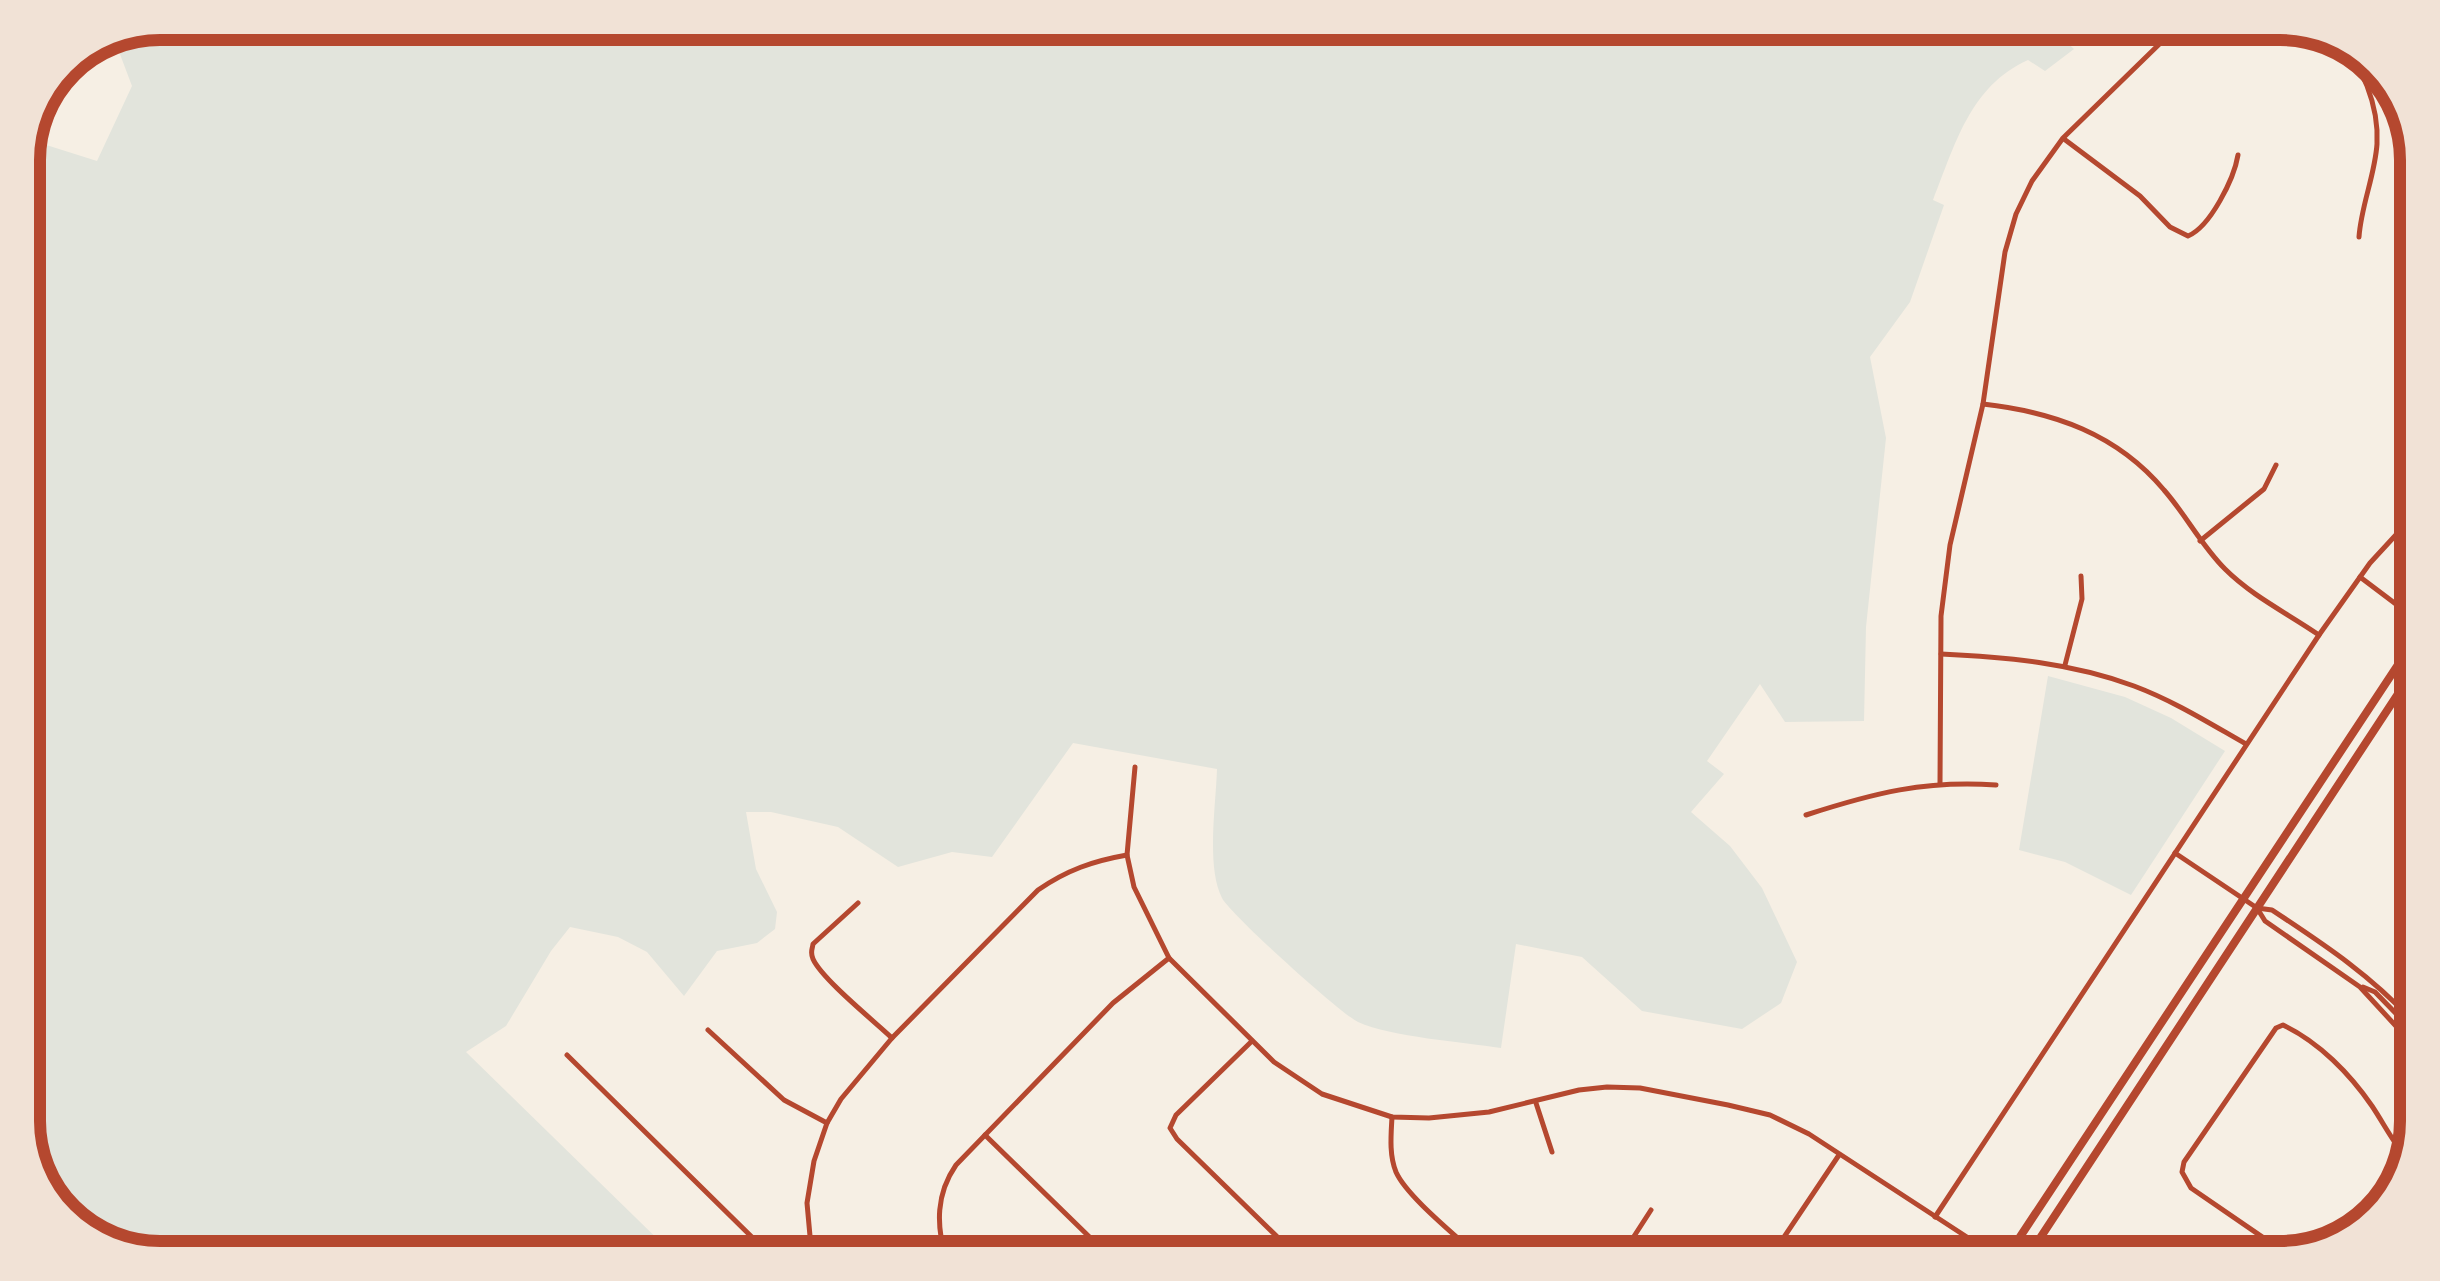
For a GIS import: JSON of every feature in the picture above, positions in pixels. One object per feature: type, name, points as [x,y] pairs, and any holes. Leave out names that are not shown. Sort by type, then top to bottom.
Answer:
[{"type":"main road","points":[[2017,1241],[2400,662]]},
{"type":"main road","points":[[2038,1241],[2400,691]]},
{"type":"street","points":[[1940,782],[1941,616],[1950,545],[1983,404],[2005,252],[2016,214],[2032,182],[2063,138],[2164,40]]},
{"type":"street","points":[[2359,237],[2361,208],[2377,144],[2371,97],[2361,72]]},
{"type":"street","points":[[2063,138],[2140,196],[2170,227],[2188,236],[2199,232],[2234,176],[2238,156]]},
{"type":"street","points":[[1983,404],[2037,412],[2070,422],[2110,442],[2156,481],[2200,541],[2247,588],[2319,634]]},
{"type":"street","points":[[2200,541],[2264,489],[2276,465]]},
{"type":"street","points":[[1935,1217],[2319,634],[2360,576],[2400,531]]},
{"type":"street","points":[[2066,666],[2082,599],[2080,576]]},
{"type":"street","points":[[2360,576],[2400,607]]},
{"type":"street","points":[[1940,654],[2004,657],[2066,666],[2134,686],[2246,744]]},
{"type":"street","points":[[1134,766],[1127,855],[1134,887],[1169,958],[1274,1062],[1322,1094],[1392,1116],[1430,1118],[1490,1112],[1578,1090],[1640,1088],[1770,1115],[1809,1134],[1972,1241]]},
{"type":"street","points":[[1806,815],[1869,795],[1940,782],[1996,785]]},
{"type":"street","points":[[2175,853],[2257,908],[2265,920],[2360,987],[2400,1030]]},
{"type":"street","points":[[810,1241],[807,1204],[814,1160],[827,1123],[860,1073],[1038,890],[1089,862],[1127,855]]},
{"type":"street","points":[[858,902],[814,944],[811,952],[826,975],[892,1038]]},
{"type":"street","points":[[2257,908],[2272,910],[2362,970],[2400,1009]]},
{"type":"street","points":[[943,1241],[939,1214],[946,1180],[1112,1003],[1169,958]]},
{"type":"street","points":[[2360,987],[2375,992],[2400,1018]]},
{"type":"street","points":[[2268,1241],[2192,1188],[2182,1172],[2184,1162],[2267,1037],[2283,1025],[2310,1041],[2353,1080],[2397,1145]]},
{"type":"street","points":[[708,1030],[784,1100],[827,1123]]},
{"type":"street","points":[[1252,1040],[1176,1115],[1170,1128],[1177,1140],[1281,1241]]},
{"type":"street","points":[[566,1056],[756,1241]]},
{"type":"street","points":[[1536,1102],[1552,1152]]},
{"type":"street","points":[[1392,1116],[1390,1146],[1396,1172],[1409,1190],[1462,1241]]},
{"type":"street","points":[[985,1135],[1093,1241]]},
{"type":"street","points":[[1784,1241],[1839,1155]]},
{"type":"street","points":[[1631,1241],[1651,1210]]},
{"type":"shaded area","points":[[160,40],[2064,40],[2074,49],[2045,71],[2028,60],[2008,71],[1978,101],[1957,138],[1933,200],[1944,205],[1910,302],[1870,357],[1886,438],[1866,627],[1864,721],[1785,722],[1760,684],[1707,761],[1724,774],[1691,812],[1730,846],[1762,888],[1797,962],[1781,1003],[1742,1029],[1642,1011],[1582,957],[1516,944],[1501,1048],[1408,1035],[1358,1022],[1287,963],[1222,898],[1213,853],[1217,769],[1073,743],[992,857],[952,852],[898,867],[838,827],[771,812],[746,812],[756,869],[777,912],[775,929],[757,943],[717,951],[684,996],[647,952],[618,937],[570,927],[506,1026],[466,1052],[660,1241],[137,1239],[93,1221],[70,1200],[52,1174],[40,1129],[40,152],[41,143],[97,161],[132,86],[118,48]]},
{"type":"shaded area","points":[[2048,676],[2125,697],[2171,718],[2225,751],[2131,895],[2065,862],[2019,850]]}]
